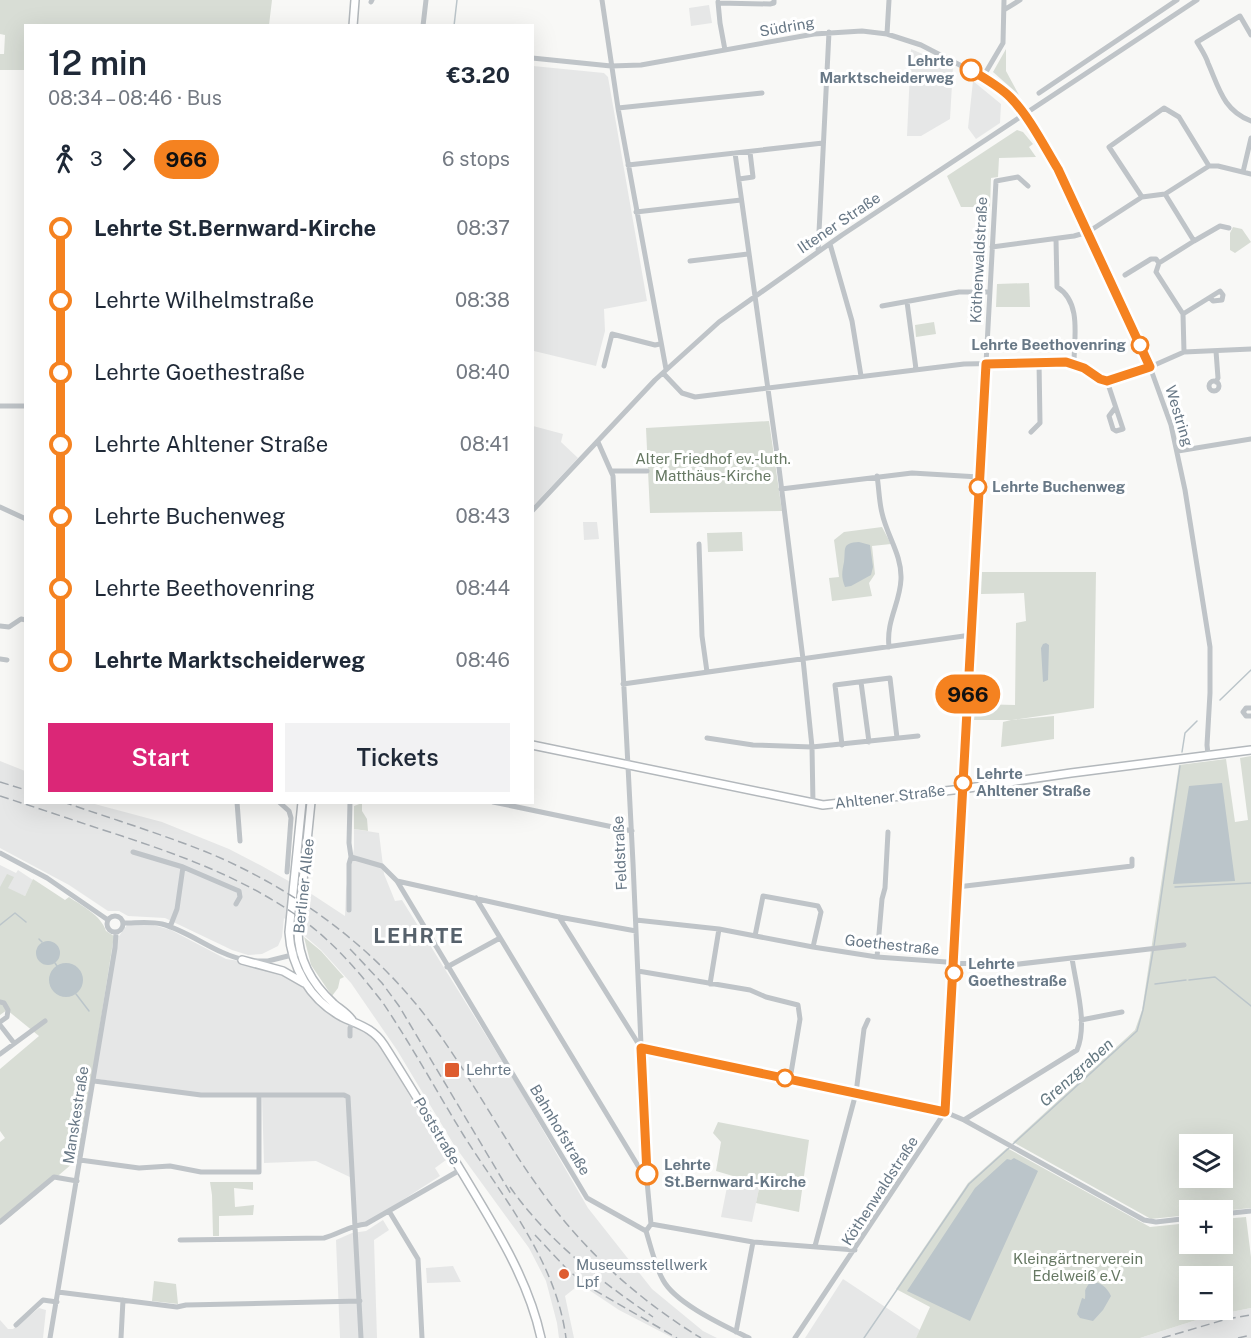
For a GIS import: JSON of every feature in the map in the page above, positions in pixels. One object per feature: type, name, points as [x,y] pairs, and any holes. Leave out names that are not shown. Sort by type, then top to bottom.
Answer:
[{"type":"main road","points":[[353,24],[355,0]]},
{"type":"main road","name":"Ahltener Straße","points":[[534,746],[813,804],[832,804],[962,789],[1251,750]]},
{"type":"main road","name":"Berliner Allee","points":[[292,956],[289,932],[298,862],[302,804]]},
{"type":"main road","name":"Berliner Allee","points":[[311,804],[298,930],[300,953],[314,981],[353,1021]]},
{"type":"main road","name":"Poststraße","points":[[292,956],[308,987],[335,1012],[367,1028],[380,1039],[513,1260],[531,1304],[541,1338]]},
{"type":"main road","points":[[242,960],[283,971],[308,987]]},
{"type":"street","points":[[423,24],[426,0]]},
{"type":"street","points":[[602,0],[618,108],[664,371],[682,393],[695,397],[745,392],[767,387],[964,364],[1074,363],[1107,381],[1150,367],[1184,352],[1251,349]]},
{"type":"street","points":[[725,50],[718,1],[770,4],[774,3],[774,0]]},
{"type":"street","points":[[887,34],[889,0]]},
{"type":"street","points":[[983,77],[1003,44],[1004,0]]},
{"type":"street","points":[[1004,10],[1020,0]]},
{"type":"street","points":[[1039,93],[1177,0]]},
{"type":"street","name":"Iltener Straße","points":[[534,509],[664,371],[719,322],[818,252],[1197,0]]},
{"type":"street","points":[[1251,35],[1240,16],[1197,42],[1208,62],[1214,82],[1232,110],[1251,122]]},
{"type":"street","name":"Südring","points":[[534,58],[611,66],[658,63],[829,32],[862,31],[887,34],[921,45],[983,77],[1004,92],[1023,114]]},
{"type":"street","points":[[818,252],[829,32]]},
{"type":"street","points":[[618,108],[762,93]]},
{"type":"street","points":[[1142,197],[1109,147],[1164,108],[1179,117],[1209,166]]},
{"type":"street","name":"Westring","points":[[1023,114],[1058,169],[1164,402],[1178,451],[1210,647],[1208,755]]},
{"type":"street","points":[[1243,172],[1251,138]]},
{"type":"street","points":[[628,165],[823,143]]},
{"type":"street","points":[[739,179],[753,177],[750,152]]},
{"type":"street","points":[[735,153],[803,659],[812,747],[813,804]]},
{"type":"street","points":[[992,247],[1056,239],[1088,232],[1142,197],[1165,194],[1209,166],[1251,174]]},
{"type":"street","name":"Köthenwaldstraße","points":[[795,1338],[945,1112],[996,181],[1018,177],[1028,186]]},
{"type":"street","points":[[1165,194],[1194,241]]},
{"type":"street","points":[[636,212],[741,200]]},
{"type":"street","points":[[1184,352],[1183,314],[1156,272],[1159,263],[1220,225],[1229,228]]},
{"type":"street","points":[[1056,239],[1057,287],[1068,295],[1073,305],[1074,363]]},
{"type":"street","points":[[830,244],[852,321],[861,376]]},
{"type":"street","points":[[690,261],[748,254]]},
{"type":"street","points":[[1125,275],[1151,259],[1156,259],[1159,263]]},
{"type":"street","points":[[882,306],[959,292],[989,292]]},
{"type":"street","points":[[1183,314],[1210,298]]},
{"type":"street","points":[[907,302],[916,369]]},
{"type":"street","points":[[604,366],[612,334],[655,345],[660,344]]},
{"type":"street","points":[[1216,351],[1218,378],[1216,382]]},
{"type":"street","points":[[1031,432],[1040,423],[1039,363]]},
{"type":"street","points":[[1107,381],[1116,408]]},
{"type":"street","points":[[0,406],[24,406]]},
{"type":"street","points":[[1178,451],[1251,439]]},
{"type":"street","name":"Feldstraße","points":[[598,442],[612,471],[651,1224]]},
{"type":"street","points":[[612,471],[647,471]]},
{"type":"street","points":[[781,489],[912,473],[978,477]]},
{"type":"street","points":[[877,476],[882,514],[900,560],[901,580],[890,620],[889,647]]},
{"type":"street","points":[[0,507],[24,518]]},
{"type":"street","points":[[699,544],[702,636],[708,672]]},
{"type":"street","points":[[0,626],[9,627],[21,619],[24,620]]},
{"type":"street","points":[[623,684],[971,635]]},
{"type":"street","points":[[0,659],[7,660]]},
{"type":"street","points":[[842,745],[835,685],[890,678],[897,738]]},
{"type":"street","points":[[861,682],[869,742]]},
{"type":"street","points":[[1251,708],[1246,708],[1243,712],[1246,716],[1251,716]]},
{"type":"street","points":[[707,738],[753,745],[812,747],[918,736]]},
{"type":"street","points":[[237,804],[240,841]]},
{"type":"street","points":[[281,804],[289,811],[291,818],[287,872]]},
{"type":"street","points":[[349,910],[350,804]]},
{"type":"street","points":[[503,804],[632,831]]},
{"type":"street","points":[[877,957],[885,888],[888,832]]},
{"type":"street","points":[[133,852],[183,867],[239,891],[240,897],[236,904]]},
{"type":"street","points":[[0,853],[47,878],[108,920],[109,930],[116,933],[122,929],[124,923]]},
{"type":"street","name":"Bahnhofstraße","points":[[351,857],[382,866],[397,881],[447,968],[587,1198],[646,1231]]},
{"type":"street","points":[[957,887],[1132,866],[1132,859]]},
{"type":"street","points":[[170,927],[177,909],[183,867]]},
{"type":"street","points":[[397,881],[560,917],[636,931]]},
{"type":"street","points":[[755,936],[762,896],[818,906],[821,912],[813,947]]},
{"type":"street","points":[[476,898],[647,1181]]},
{"type":"street","points":[[108,920],[117,916],[124,923],[153,923],[170,927],[242,960],[262,961],[300,953]]},
{"type":"street","points":[[560,917],[641,1048],[945,1112],[964,1120],[1144,1220],[1156,1222],[1179,1219]]},
{"type":"street","name":"Goethestraße","points":[[636,920],[718,929],[877,957],[1002,966],[1184,945]]},
{"type":"street","points":[[710,984],[718,929]]},
{"type":"street","name":"Manskestraße","points":[[50,1338],[94,1081],[116,933]]},
{"type":"street","points":[[447,968],[500,938]]},
{"type":"street","points":[[964,1120],[1077,1050],[1082,1039],[1081,1020],[1072,958]]},
{"type":"street","points":[[638,971],[750,990],[766,997],[798,1005],[800,1018],[790,1079]]},
{"type":"street","points":[[0,1002],[8,1010],[7,1017],[0,1024],[14,1043]]},
{"type":"street","points":[[1081,1020],[1122,1012]]},
{"type":"street","points":[[815,1246],[856,1093],[864,1029],[868,1020]]},
{"type":"street","points":[[0,1054],[45,1021]]},
{"type":"street","points":[[350,1036],[350,1026],[353,1021]]},
{"type":"street","points":[[94,1081],[201,1095],[348,1096],[361,1338]]},
{"type":"street","points":[[80,1160],[139,1168],[170,1166],[201,1172],[259,1172],[259,1096]]},
{"type":"street","points":[[180,1240],[324,1238],[336,1235],[355,1225],[366,1224],[460,1170]]},
{"type":"street","points":[[0,1222],[54,1177],[77,1181]]},
{"type":"street","points":[[389,1211],[418,1259],[422,1338]]},
{"type":"street","points":[[1233,1213],[1251,1211]]},
{"type":"street","points":[[749,1338],[693,1307],[672,1292],[663,1280],[646,1231],[651,1224],[753,1242],[855,1250]]},
{"type":"street","points":[[736,1332],[753,1242]]},
{"type":"street","points":[[58,1292],[177,1307],[360,1300]]},
{"type":"street","points":[[16,1325],[43,1300],[57,1302]]},
{"type":"street","points":[[121,1338],[123,1300]]},
{"type":"shaded area","points":[[709,5],[712,23],[691,26],[689,8]]},
{"type":"shaded area","points":[[911,49],[953,67],[950,119],[921,136],[907,136]]},
{"type":"shaded area","points":[[534,66],[604,73],[608,77],[647,301],[604,309],[605,331],[596,366],[534,351]]},
{"type":"shaded area","points":[[973,81],[1001,104],[1000,123],[976,139],[968,128]]},
{"type":"shaded area","points":[[534,426],[563,434],[561,442],[578,458],[534,505]]},
{"type":"shaded area","points":[[583,522],[597,522],[599,539],[584,540]]},
{"type":"shaded area","points":[[859,542],[870,545],[873,567],[871,575],[845,587],[842,574],[846,548],[849,544]]},
{"type":"shaded area","points":[[1046,643],[1049,645],[1048,680],[1043,682],[1041,648]]},
{"type":"shaded area","points":[[0,761],[24,771],[24,804],[95,804],[162,822],[229,849],[310,893],[345,916],[346,889],[354,849],[354,829],[379,833],[384,874],[395,901],[402,900],[515,1082],[588,1208],[652,1289],[703,1331],[717,1338],[673,1338],[619,1310],[580,1284],[565,1296],[574,1338],[559,1338],[546,1281],[529,1248],[454,1145],[397,1050],[351,983],[321,950],[284,918],[282,937],[278,946],[262,954],[248,955],[232,950],[165,918],[128,916],[119,911],[108,911],[69,885],[0,848]]},
{"type":"shaded area","points":[[1222,783],[1235,881],[1173,884],[1189,786]]},
{"type":"shaded area","points":[[0,865],[16,873],[18,870],[33,880],[25,896],[0,887]]},
{"type":"shaded area","points":[[150,924],[171,930],[226,959],[278,967],[370,1033],[388,1058],[446,1160],[435,1168],[440,1176],[367,1223],[356,1224],[354,1179],[316,1161],[264,1163],[262,1097],[203,1096],[92,1078],[114,936],[119,936],[127,925]]},
{"type":"shaded area","points":[[48,941],[53,942],[59,948],[59,958],[53,964],[48,965],[43,964],[37,958],[36,953],[37,948],[43,942]]},
{"type":"shaded area","points":[[66,963],[78,968],[83,980],[78,992],[66,997],[54,992],[49,980],[54,968]]},
{"type":"shaded area","points":[[1014,1158],[1038,1171],[970,1321],[907,1291],[975,1188],[1007,1159]]},
{"type":"shaded area","points":[[729,1177],[760,1184],[752,1222],[721,1217]]},
{"type":"shaded area","points":[[383,1220],[389,1230],[374,1240],[377,1338],[340,1338],[336,1240],[352,1233],[366,1231]]},
{"type":"shaded area","points":[[453,1266],[461,1282],[427,1283],[426,1268]]},
{"type":"shaded area","points":[[843,1279],[920,1330],[916,1338],[805,1338]]},
{"type":"shaded area","points":[[1090,1282],[1103,1285],[1111,1296],[1093,1321],[1080,1318],[1077,1314]]},
{"type":"shaded area","points":[[39,1308],[46,1310],[43,1338],[0,1338],[0,1320],[8,1329],[13,1329]]},
{"type":"shaded area","points":[[1251,1308],[1251,1338],[1140,1338],[1197,1320],[1233,1320],[1233,1312]]},
{"type":"green space","points":[[0,0],[272,0],[269,24],[24,24],[24,70],[0,70],[0,54],[4,54],[5,35],[0,34]]},
{"type":"green space","points":[[1006,49],[1006,71],[1019,95],[993,72]]},
{"type":"green space","points":[[1017,130],[1023,132],[1033,144],[1029,147],[1036,157],[999,158],[998,177],[991,178],[990,207],[961,207],[947,176]]},
{"type":"green space","points":[[1233,227],[1242,229],[1251,242],[1235,253],[1230,250],[1230,233]]},
{"type":"green space","points":[[1029,283],[1030,307],[996,307],[997,284]]},
{"type":"green space","points":[[934,322],[936,334],[916,337],[915,325]]},
{"type":"green space","name":"Alter Friedhof ev.-luth. Matthäus-Kirche","points":[[769,421],[782,511],[650,513],[646,428]]},
{"type":"green space","points":[[882,527],[891,544],[872,546],[875,574],[869,583],[872,596],[832,601],[829,578],[839,577],[834,540],[844,532]]},
{"type":"green space","points":[[742,532],[743,551],[708,552],[707,533]]},
{"type":"green space","points":[[982,572],[1096,572],[1094,708],[1012,720],[1054,716],[1054,739],[1001,747],[1003,722],[1011,720],[974,720],[976,704],[1015,705],[1016,623],[1026,621],[1024,593],[981,594]]},
{"type":"green space","points":[[1251,756],[1251,1208],[1233,1210],[1233,1200],[1179,1200],[1179,1216],[1151,1219],[1013,1142],[1135,1030],[1142,1010],[1179,765],[1226,759],[1235,822],[1248,820],[1240,758]]},
{"type":"green space","points":[[362,804],[368,831],[354,829],[354,806]]},
{"type":"green space","points":[[7,874],[14,877],[8,888],[25,896],[33,879],[65,900],[69,897],[85,907],[100,920],[106,931],[114,936],[79,1158],[0,1225],[0,1142],[5,1138],[0,1131],[0,1069],[39,1036],[7,1010],[0,1015],[0,887]]},
{"type":"green space","points":[[304,937],[321,951],[344,977],[340,979],[338,988],[332,996],[311,965]]},
{"type":"green space","points":[[718,1122],[809,1140],[799,1212],[756,1203],[760,1184],[716,1171],[721,1142],[713,1133]]},
{"type":"green space","name":"Kleingärtnerverein Edelweiß e.V.","points":[[1007,1148],[1150,1227],[1179,1224],[1179,1254],[1233,1254],[1233,1218],[1246,1217],[1251,1257],[1251,1308],[1233,1312],[1233,1266],[1179,1266],[1179,1320],[1197,1320],[1140,1338],[916,1338],[930,1307],[896,1289],[968,1183]]},
{"type":"green space","points":[[210,1182],[253,1182],[253,1190],[234,1188],[235,1207],[254,1205],[253,1215],[219,1216],[219,1236],[213,1236]]},
{"type":"green space","points":[[154,1281],[176,1284],[178,1304],[152,1301]]},
{"type":"waterway","points":[[454,24],[457,0]]},
{"type":"waterway","name":"Grenzgraben","points":[[1220,700],[1251,670]]},
{"type":"waterway","name":"Grenzgraben","points":[[1182,752],[1185,733],[1197,721]]},
{"type":"waterway","name":"Grenzgraben","points":[[1154,946],[1180,766]]},
{"type":"waterway","points":[[1175,887],[1251,883]]},
{"type":"waterway","points":[[0,925],[15,913],[26,922]]},
{"type":"waterway","points":[[39,939],[42,942]]},
{"type":"waterway","name":"Grenzgraben","points":[[1013,1144],[1137,1031],[1153,951]]},
{"type":"waterway","points":[[1189,980],[1215,977],[1251,1006]]},
{"type":"waterway","points":[[1155,984],[1186,980]]},
{"type":"waterway","points":[[76,994],[89,1011]]},
{"type":"waterway","name":"Grenzgraben","points":[[864,1338],[969,1184],[1009,1148]]},
{"type":"railway","points":[[0,782],[24,789]]},
{"type":"railway","points":[[0,796],[210,868],[273,900],[306,922],[330,943],[353,966],[383,1003],[526,1232],[551,1283],[566,1338]]},
{"type":"railway","points":[[69,804],[187,844],[236,865],[298,900],[355,942],[405,991],[427,1018],[457,1060],[524,1167],[573,1232],[633,1289],[677,1323],[701,1338]]},
{"type":"railway","points":[[350,949],[382,983],[399,1006],[511,1194]]},
{"type":"railway","points":[[510,1187],[525,1207],[558,1242],[613,1289],[653,1317]]},
{"type":"railway","points":[[535,1235],[584,1284],[677,1338]]},
{"type":"railway","points":[[1162,1338],[1227,1319],[1251,1315]]},
{"type":"railway","points":[[1238,1338],[1251,1335]]},
{"type":"bus line","name":"966","points":[[647,1174],[641,1048],[945,1112],[978,477],[986,364],[1074,363],[1107,381],[1150,367],[1058,169],[1045,146],[1012,100],[971,70]]},
{"type":"place","name":"Lehrte Marktscheiderweg","points":[[971,70]]},
{"type":"place","name":"Lehrte Beethovenring","points":[[1140,345]]},
{"type":"place","name":"Lehrte Buchenweg","points":[[978,487]]},
{"type":"place","name":"Lehrte Ahltener Straße","points":[[963,783]]},
{"type":"place","name":"Lehrte Goethestraße","points":[[954,973]]},
{"type":"place","name":"Lehrte","points":[[452,1070]]},
{"type":"place","name":"Lehrte St.Bernward-Kirche","points":[[647,1174]]},
{"type":"place","name":"Museumsstellwerk Lpf","points":[[564,1274]]},
{"type":"district","name":"LEHRTE","points":[[419,936]]}]
